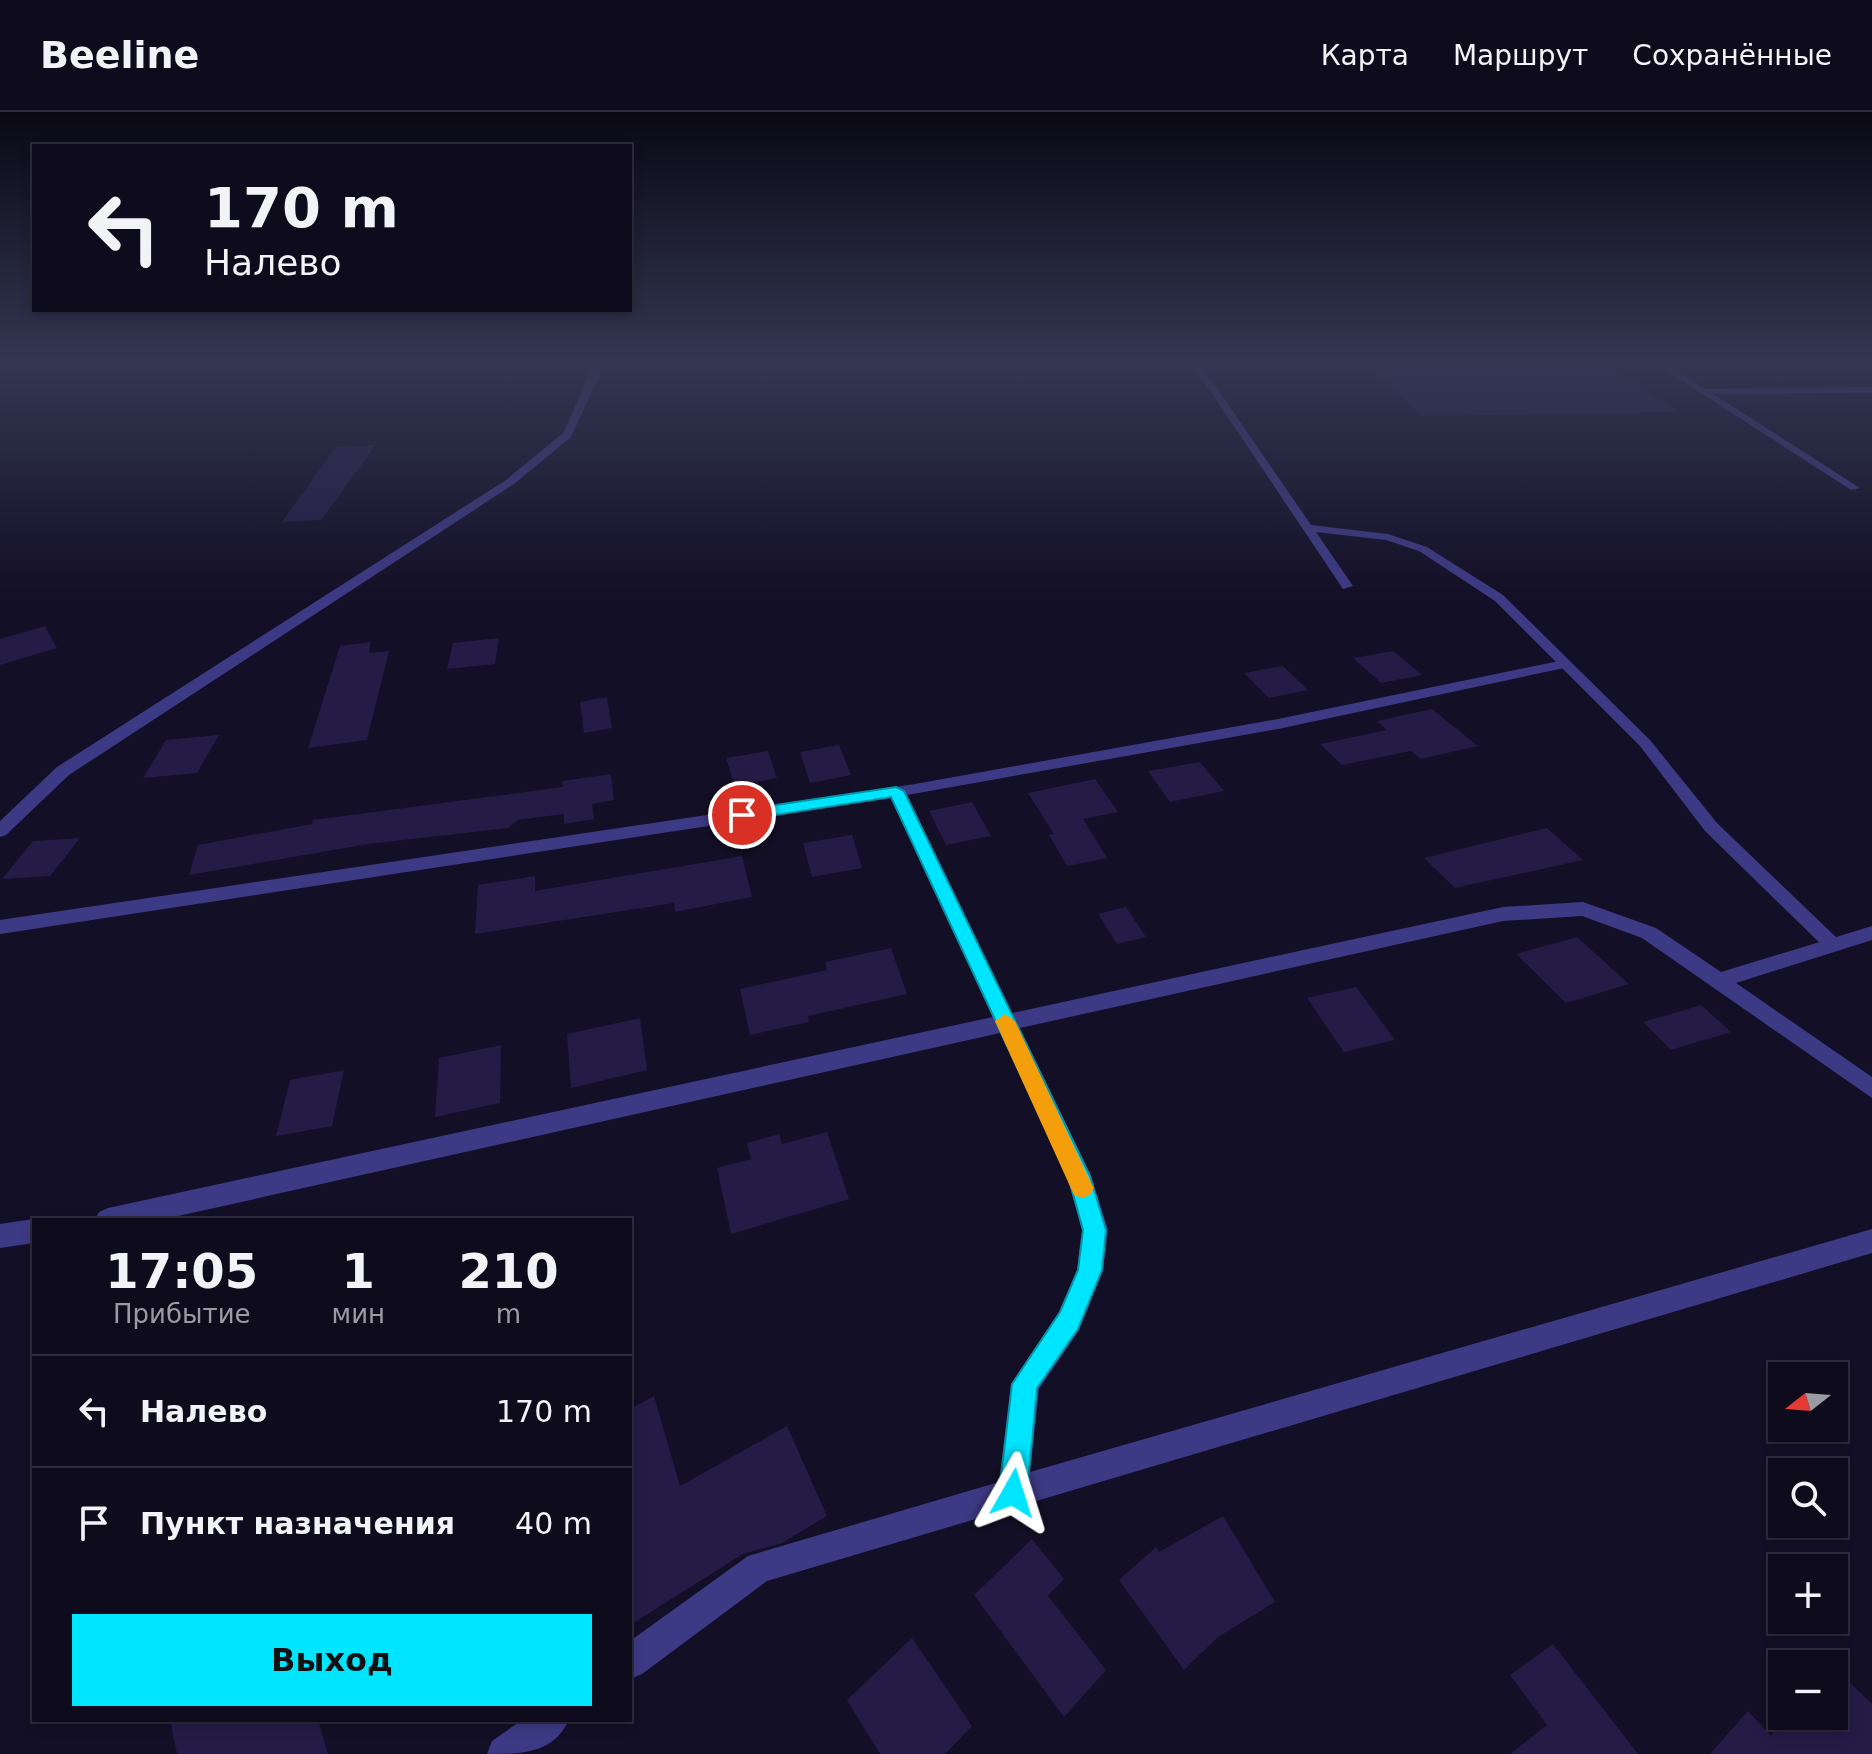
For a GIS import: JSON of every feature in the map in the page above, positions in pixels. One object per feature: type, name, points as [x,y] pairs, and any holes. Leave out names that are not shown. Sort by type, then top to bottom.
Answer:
[{"type":"street","points":[[0,831],[63,771],[510,482],[559,442]]},
{"type":"street","points":[[0,927],[896,791],[1278,724],[1564,664]]},
{"type":"street","points":[[896,791],[1079,1176],[1095,1230],[1090,1270],[1069,1321],[1025,1384],[1013,1493]]},
{"type":"street","points":[[117,1218],[1503,914],[1583,909],[1649,933],[1872,1089]]},
{"type":"street","points":[[1718,981],[1872,933]]},
{"type":"street","points":[[0,1236],[32,1231]]},
{"type":"street","points":[[632,1661],[759,1567],[1872,1241]]},
{"type":"street","points":[[505,1754],[548,1722]]},
{"type":"lane","points":[[1249,442],[1347,586]]},
{"type":"lane","points":[[1784,442],[1855,488]]},
{"type":"lane","points":[[1308,528],[1388,537],[1450,563],[1499,598],[1645,743],[1711,827],[1833,945]]},
{"type":"building","points":[[376,445],[321,520],[282,522],[336,447]]},
{"type":"building","points":[[45,626],[57,648],[0,665],[0,639]]},
{"type":"building","points":[[499,638],[495,664],[447,669],[453,643]]},
{"type":"building","points":[[371,642],[369,653],[389,651],[367,740],[308,748],[340,646]]},
{"type":"building","points":[[1393,651],[1422,675],[1381,683],[1353,658]]},
{"type":"building","points":[[1283,666],[1308,690],[1269,698],[1244,673]]},
{"type":"building","points":[[607,697],[612,728],[584,733],[580,702]]},
{"type":"building","points":[[1432,709],[1478,746],[1421,759],[1411,751],[1342,765],[1320,744],[1387,730],[1377,721]]},
{"type":"building","points":[[219,735],[197,773],[143,778],[166,740]]},
{"type":"building","points":[[839,745],[851,775],[810,783],[800,752]]},
{"type":"building","points":[[768,751],[777,778],[735,786],[726,758]]},
{"type":"building","points":[[1200,762],[1224,791],[1170,802],[1148,771]]},
{"type":"building","points":[[611,774],[614,800],[592,804],[594,819],[564,824],[564,814],[518,820],[508,828],[368,844],[189,875],[198,845],[312,824],[313,820],[563,787],[562,781]]},
{"type":"building","points":[[1095,779],[1118,812],[1083,819],[1107,858],[1067,866],[1049,835],[1054,834],[1028,793]]},
{"type":"building","points":[[972,802],[991,836],[946,845],[929,811]]},
{"type":"building","points":[[1547,828],[1583,860],[1455,888],[1424,858]]},
{"type":"building","points":[[852,835],[862,868],[812,877],[803,843]]},
{"type":"building","points":[[80,838],[50,876],[2,879],[33,841]]},
{"type":"building","points":[[742,856],[752,897],[675,912],[674,903],[475,934],[478,885],[535,876],[535,891]]},
{"type":"building","points":[[1126,907],[1146,937],[1117,944],[1098,914]]},
{"type":"building","points":[[1577,937],[1629,984],[1566,1003],[1516,954]]},
{"type":"building","points":[[891,948],[907,994],[808,1016],[809,1022],[750,1035],[740,989],[827,970],[825,962]]},
{"type":"building","points":[[1356,987],[1395,1040],[1344,1052],[1307,998]]},
{"type":"building","points":[[1701,1005],[1731,1032],[1671,1050],[1643,1022]]},
{"type":"building","points":[[640,1018],[647,1070],[571,1088],[567,1034]]},
{"type":"building","points":[[501,1045],[500,1103],[435,1117],[439,1058]]},
{"type":"building","points":[[344,1070],[332,1126],[276,1136],[290,1080]]},
{"type":"building","points":[[827,1132],[849,1199],[731,1234],[717,1168],[751,1159],[747,1143],[779,1134],[782,1144]]},
{"type":"building","points":[[654,1396],[680,1486],[787,1426],[827,1516],[782,1543],[743,1554],[632,1624],[632,1408]]},
{"type":"building","points":[[1223,1516],[1275,1602],[1218,1637],[1184,1670],[1119,1580],[1156,1547],[1159,1552]]},
{"type":"building","points":[[1032,1539],[1064,1579],[1048,1596],[1106,1670],[1064,1717],[974,1595]]},
{"type":"building","points":[[912,1638],[972,1726],[945,1754],[880,1754],[847,1700]]},
{"type":"building","points":[[1553,1644],[1638,1754],[1510,1754],[1547,1725],[1510,1675]]},
{"type":"building","points":[[1848,1681],[1872,1704],[1872,1754],[1710,1754],[1748,1711],[1771,1736],[1776,1730],[1848,1730]]},
{"type":"building","points":[[170,1722],[319,1722],[328,1754],[177,1754]]},
{"type":"slow traffic","points":[[1005,1021],[1082,1188]]},
{"type":"route","points":[[742,815],[896,791],[1079,1176],[1095,1230],[1090,1270],[1069,1321],[1025,1384],[1013,1493]]}]
